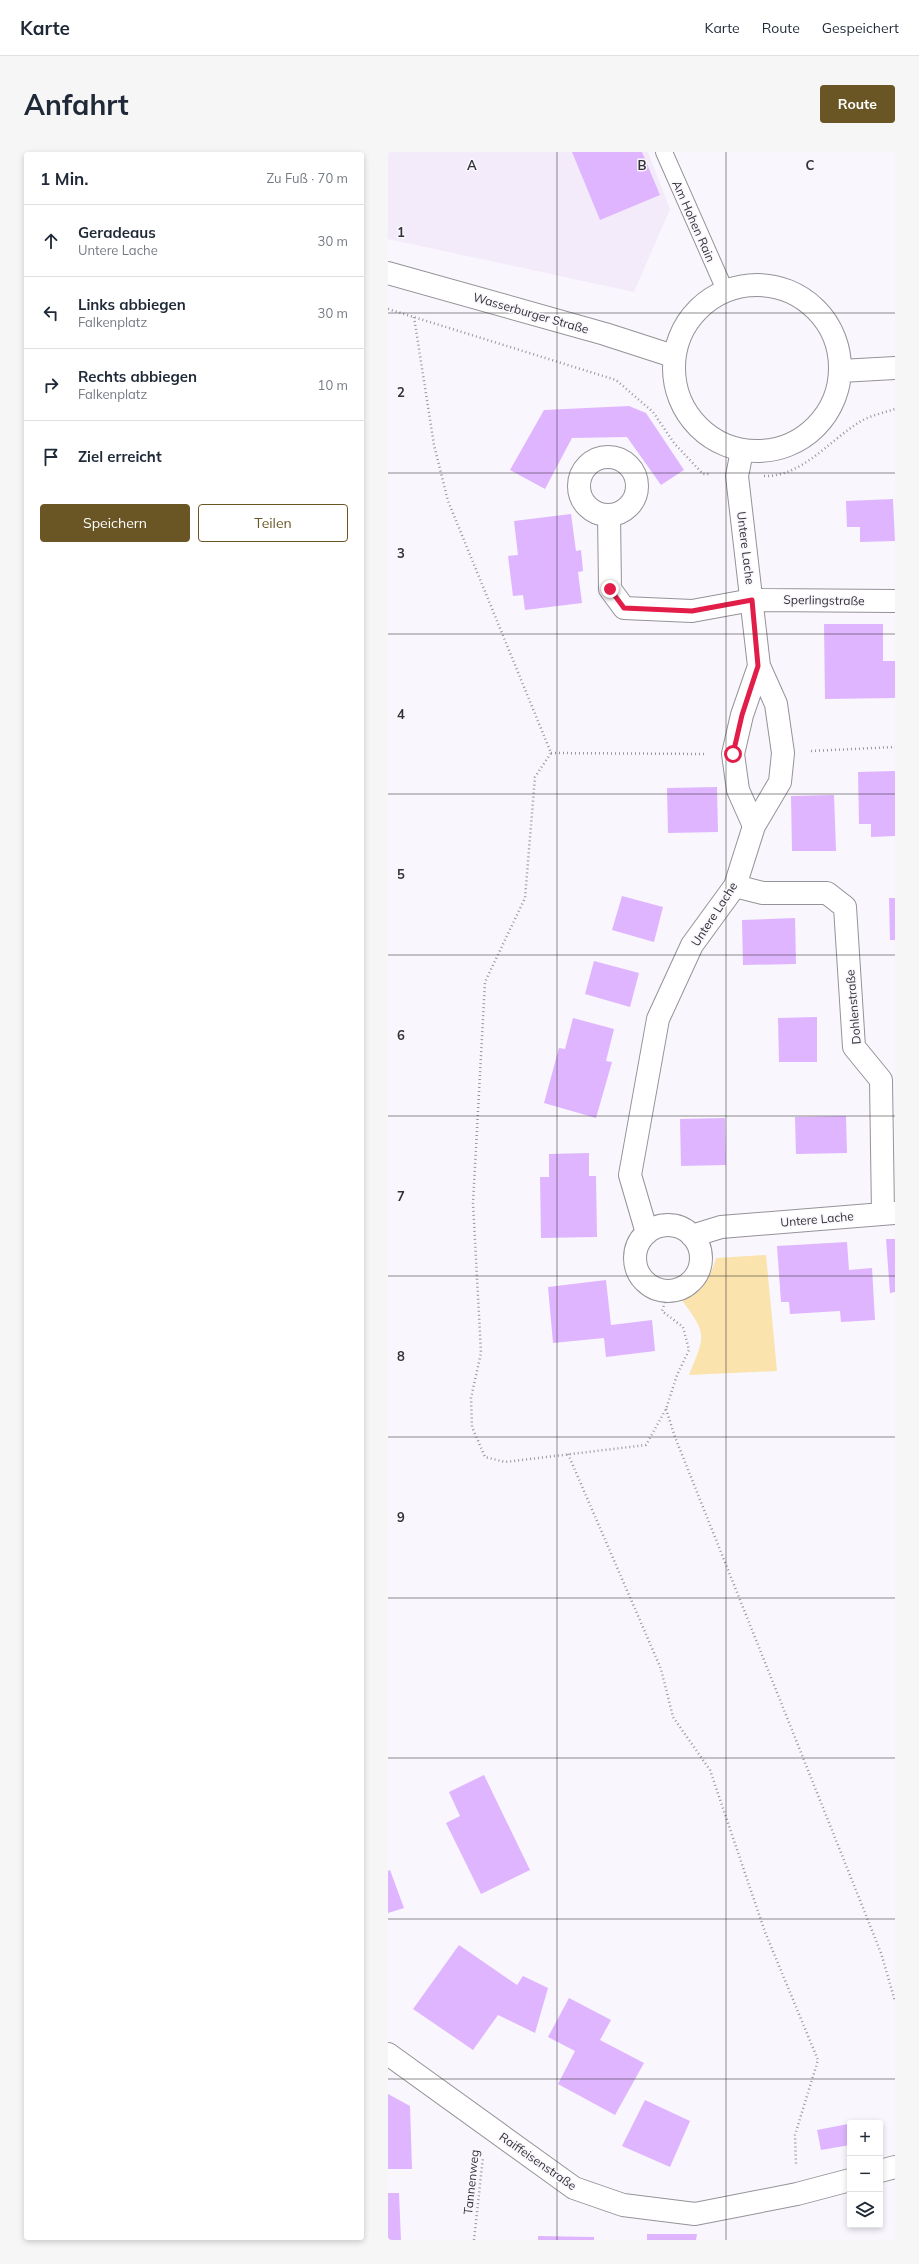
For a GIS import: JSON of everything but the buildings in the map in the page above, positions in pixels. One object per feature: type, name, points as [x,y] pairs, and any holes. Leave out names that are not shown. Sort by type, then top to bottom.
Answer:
[{"type":"street","name":"Wasserburger Straße","points":[[388,273],[673,356]]},
{"type":"street","points":[[752,284],[780,287],[805,299],[825,319],[837,344],[841,372],[835,399],[820,423],[798,441],[771,451],[742,451],[712,438],[697,427],[682,406],[674,382],[673,356],[682,328],[700,305],[725,290],[752,284]]},
{"type":"street","points":[[841,372],[895,368]]},
{"type":"street","name":"Untere Lache","points":[[647,1233],[630,1175],[658,1019],[692,945],[735,886],[754,826],[738,790],[733,754],[742,715],[758,666],[752,600],[737,476],[742,451]]},
{"type":"street","name":"Sperlingstraße","points":[[609,515],[610,589],[624,608],[692,611],[752,600],[895,601]]},
{"type":"street","points":[[754,826],[780,782],[783,753],[776,704],[758,666]]},
{"type":"street","name":"Dohlenstraße","points":[[735,886],[763,893],[827,893],[845,907],[854,1047],[881,1080],[889,1213]]},
{"type":"street","name":"Untere Lache","points":[[692,1236],[721,1227],[889,1213]]},
{"type":"street","points":[[666,1226],[685,1230],[692,1236],[698,1245],[701,1255],[696,1276],[684,1287],[669,1292],[650,1286],[642,1279],[637,1270],[636,1250],[641,1240],[647,1233],[666,1226]]},
{"type":"street","name":"Raiffeisenstraße","points":[[388,2054],[574,2188],[624,2205],[694,2214],[797,2194],[847,2181]]},
{"type":"street","points":[[883,2170],[895,2167]]},
{"type":"lane","name":"Am Hohen Rain","points":[[664,152],[725,290]]},
{"type":"path","points":[[388,309],[616,380],[653,412],[674,443],[703,474],[777,477],[799,467],[859,422],[895,409]]},
{"type":"path","points":[[414,317],[434,446],[448,501],[551,753]]},
{"type":"path","points":[[783,753],[895,747]]},
{"type":"path","points":[[551,753],[733,754]]},
{"type":"path","points":[[551,753],[534,777],[525,898],[485,982],[473,1203],[481,1353],[470,1398],[472,1427],[485,1458],[505,1462],[646,1445],[666,1409],[677,1374],[689,1350],[682,1328],[662,1311],[669,1292]]},
{"type":"path","points":[[666,1409],[675,1437],[881,1953],[895,2001]]},
{"type":"path","points":[[568,1454],[661,1669],[673,1718],[710,1770],[765,1932],[818,2060],[795,2136],[797,2194]]},
{"type":"path","name":"Tannenweg","points":[[474,2240],[486,2125]]},
{"type":"shaded area","points":[[388,152],[648,152],[670,209],[634,292],[388,239]]},
{"type":"shaded area","points":[[766,1255],[777,1371],[689,1375],[701,1343],[701,1336],[700,1328],[696,1320],[681,1299],[695,1291],[704,1283],[711,1273],[716,1258]]},
{"type":"route","points":[[610,589],[624,608],[692,611],[752,600],[758,666],[742,715],[733,754]]}]
